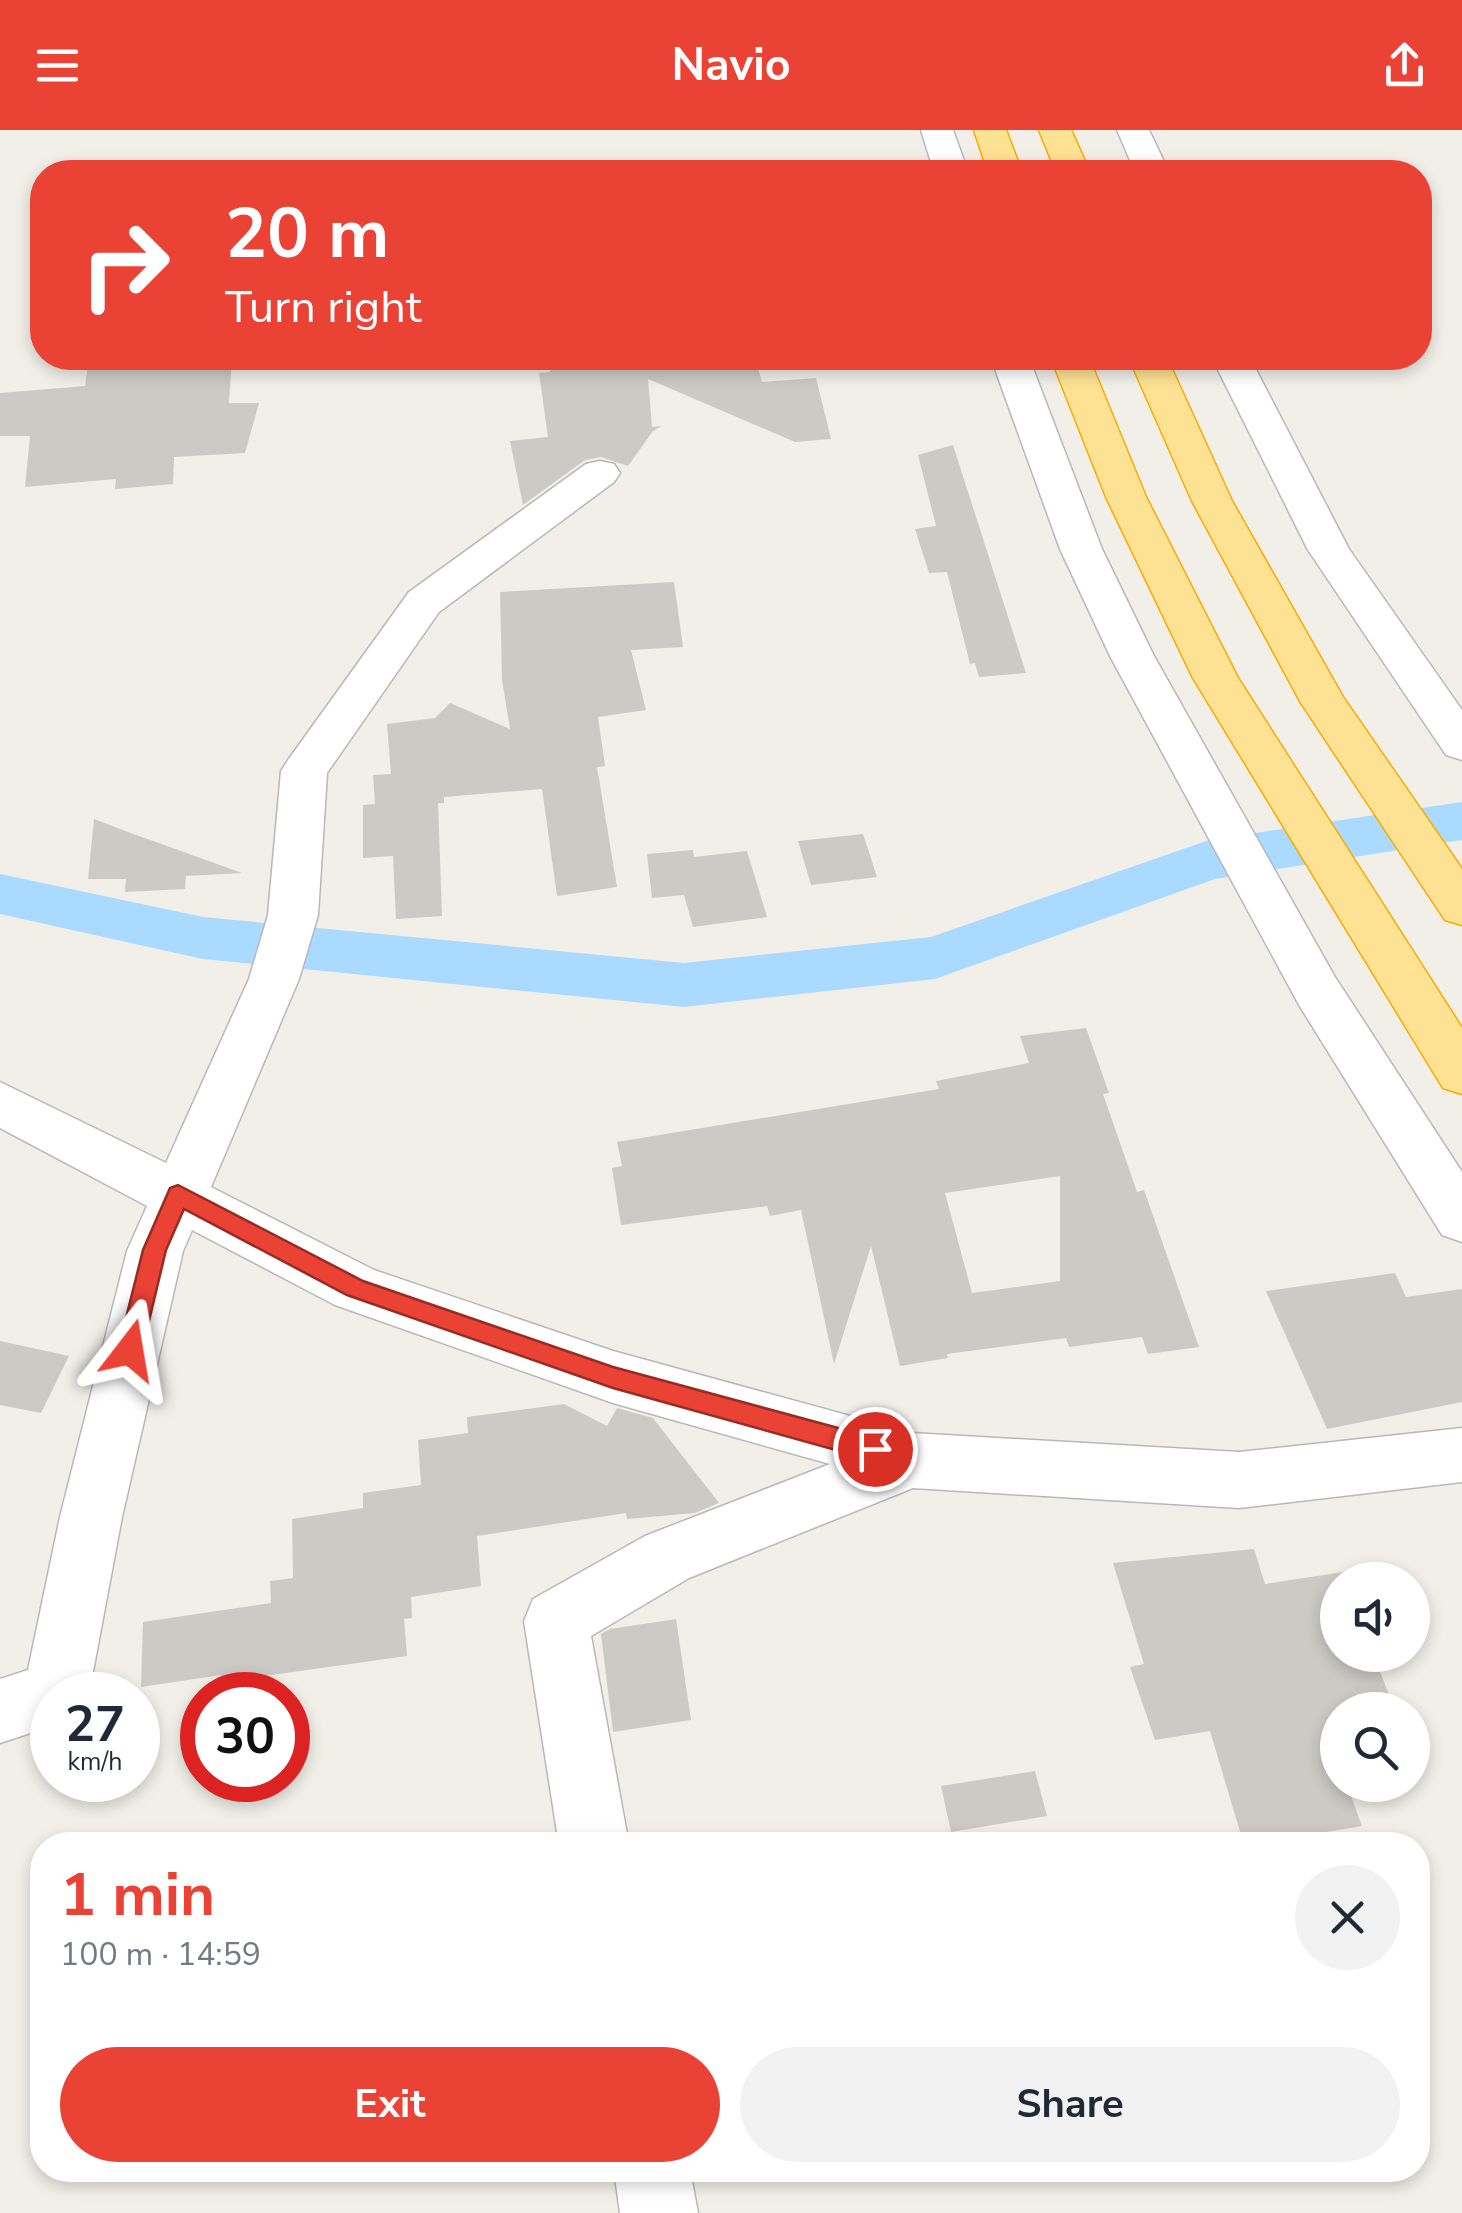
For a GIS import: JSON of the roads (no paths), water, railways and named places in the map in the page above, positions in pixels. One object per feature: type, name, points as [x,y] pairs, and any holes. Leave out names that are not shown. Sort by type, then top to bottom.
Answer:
[{"type":"highway","points":[[990,130],[1001,160]]},
{"type":"highway","points":[[1056,130],[1067,160]]},
{"type":"highway","points":[[1074,370],[1179,610],[1240,720],[1462,1073]]},
{"type":"highway","points":[[1153,370],[1212,501],[1324,703],[1462,908]]},
{"type":"street","points":[[937,130],[946,160]]},
{"type":"street","points":[[1132,130],[1146,160]]},
{"type":"street","points":[[1014,370],[1081,548],[1132,656],[1317,992],[1462,1219]]},
{"type":"street","points":[[1237,370],[1329,550],[1462,744]]},
{"type":"street","points":[[0,1711],[56,1693],[114,1416],[155,1250],[274,979],[292,915],[304,771],[424,602],[600,473]]},
{"type":"street","points":[[0,1104],[355,1288],[613,1377],[912,1460],[1239,1480],[1462,1455]]},
{"type":"street","points":[[592,1832],[556,1621],[667,1557],[912,1460]]},
{"type":"street","points":[[654,2182],[659,2213]]},
{"type":"waterway","points":[[0,894],[203,938],[684,985],[935,958],[1209,860],[1462,821]]}]
